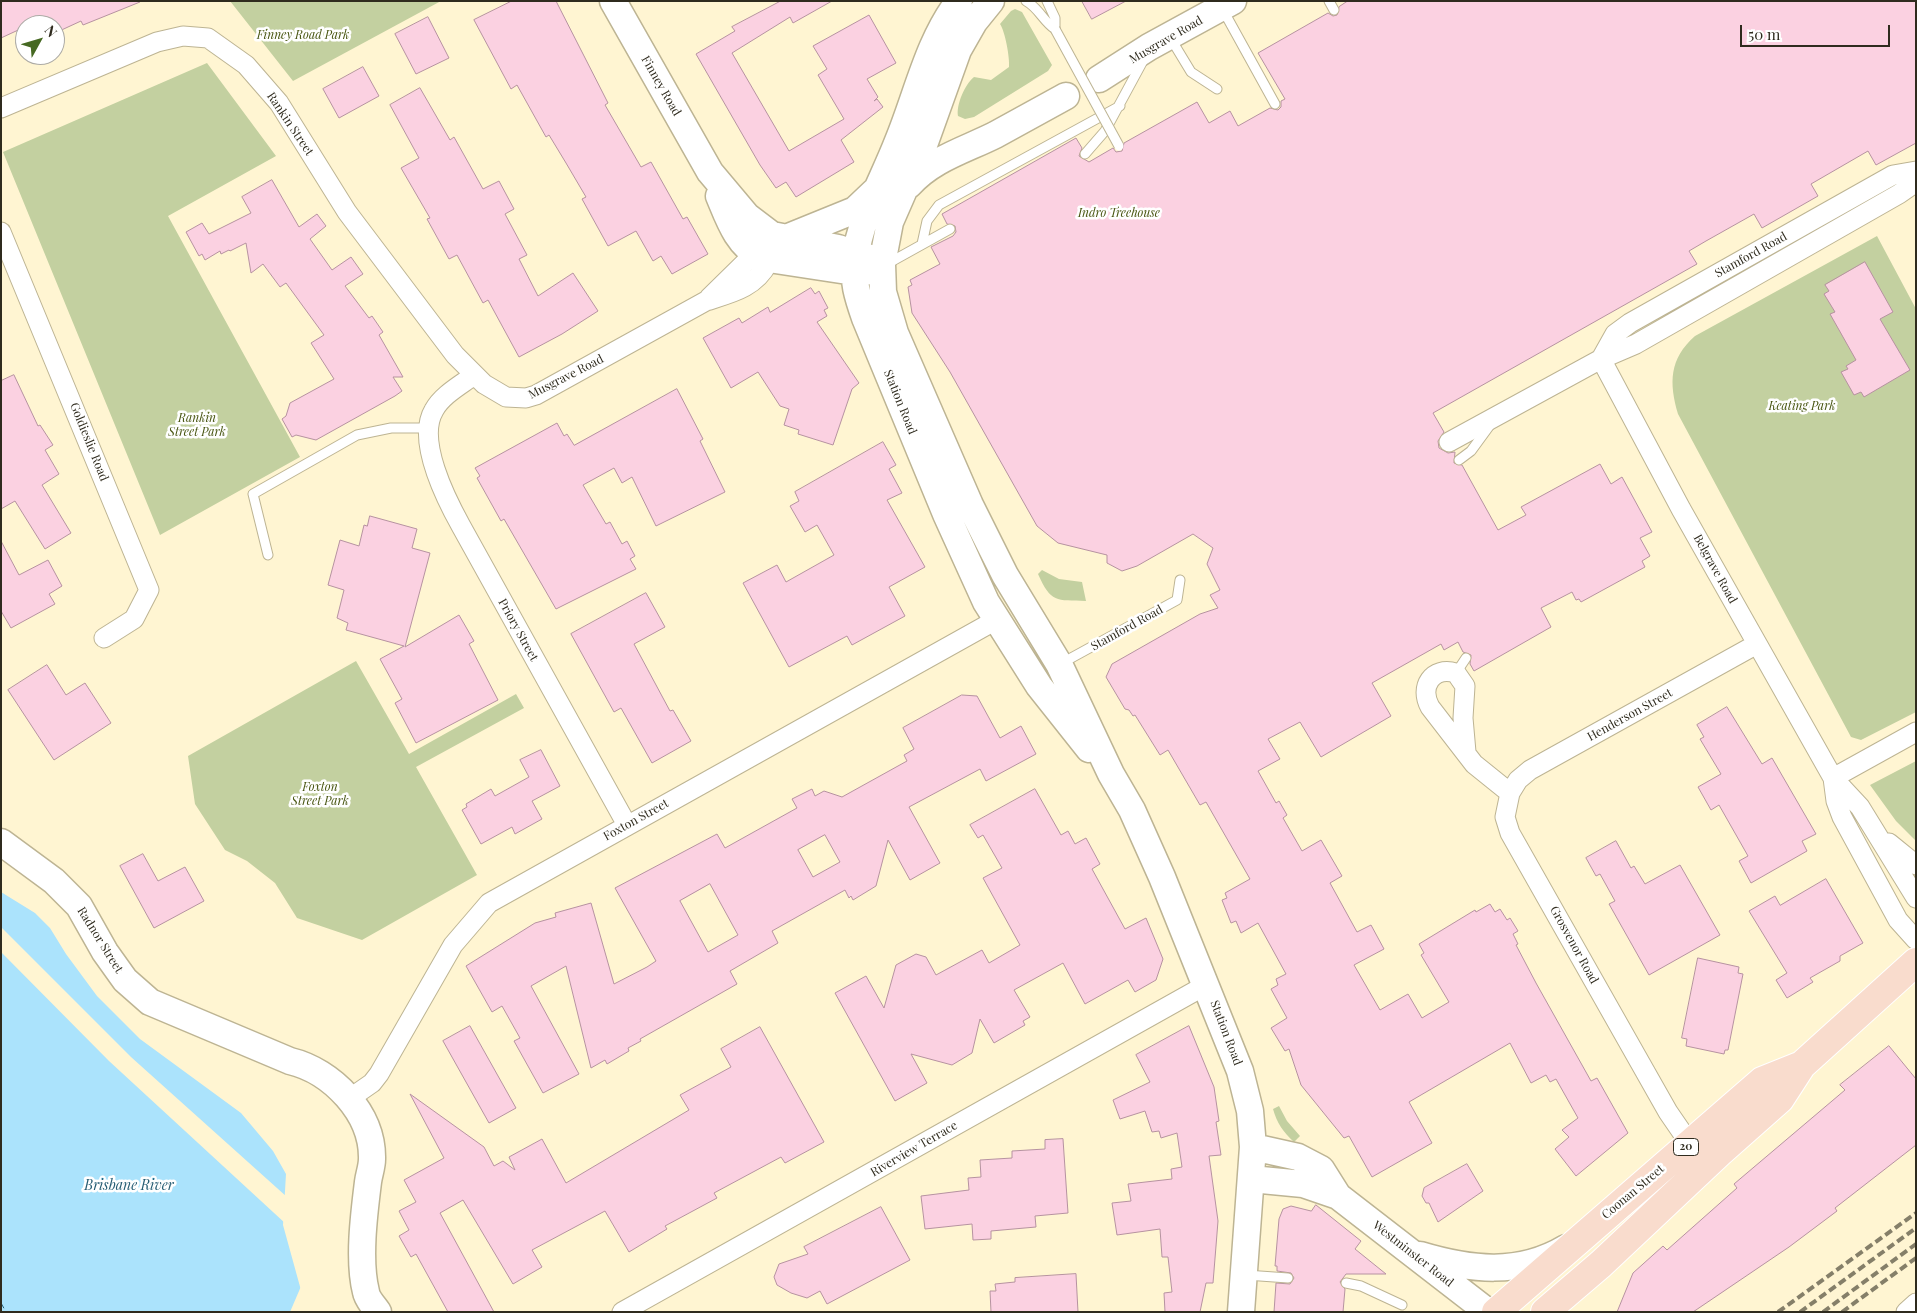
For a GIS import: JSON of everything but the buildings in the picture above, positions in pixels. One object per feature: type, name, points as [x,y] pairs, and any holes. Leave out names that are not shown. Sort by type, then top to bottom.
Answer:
[{"type":"main road","name":"Coonan Street","points":[[1545,1312],[1601,1264],[1719,1153],[1780,1099],[1802,1065],[1916,962]]},
{"type":"main road","name":"Coonan Street","points":[[1496,1312],[1762,1081],[1802,1065]]},
{"type":"street","name":"Finney Road","points":[[613,1],[710,172],[733,229],[771,247]]},
{"type":"street","name":"Station Road","points":[[958,1],[939,33],[909,113],[868,211],[855,262],[859,301],[957,540],[996,620],[1034,678],[1111,774]]},
{"type":"street","name":"Station Road","points":[[991,1],[974,22],[958,50],[925,142],[890,222],[882,265],[885,300],[895,333],[990,548],[1059,664],[1111,774],[1132,810],[1206,984],[1245,1087],[1253,1147],[1241,1312]]},
{"type":"street","name":"Musgrave Road","points":[[1099,79],[1228,4]]},
{"type":"street","name":"Rankin Street","points":[[1,108],[157,42],[183,36],[208,38],[246,65],[279,103],[347,212],[443,340],[474,374]]},
{"type":"street","points":[[903,193],[920,174],[960,149],[992,136],[1066,96]]},
{"type":"street","points":[[909,113],[914,130],[925,142],[941,150],[960,149]]},
{"type":"street","name":"Stamford Road","points":[[1601,359],[1615,334],[1630,323],[1893,175],[1916,171]]},
{"type":"street","name":"Finney Road","points":[[710,172],[747,216],[766,231],[771,247]]},
{"type":"street","name":"Stamford Road","points":[[1449,442],[1601,359],[1642,340],[1899,194],[1916,182]]},
{"type":"street","points":[[771,247],[855,210],[877,188]]},
{"type":"street","name":"Goldieslie Road","points":[[1,232],[148,590],[134,619],[104,638]]},
{"type":"street","points":[[771,247],[882,265]]},
{"type":"street","name":"Musgrave Road","points":[[474,374],[506,397],[526,398],[536,395],[706,301],[736,291],[756,281],[771,247]]},
{"type":"street","name":"Belgrave Road","points":[[1601,359],[1832,778],[1856,801],[1916,898]]},
{"type":"street","points":[[429,428],[433,412],[438,404],[474,374]]},
{"type":"street","name":"Priory Street","points":[[429,428],[433,459],[452,510],[627,825]]},
{"type":"street","points":[[996,620],[1023,604]]},
{"type":"street","name":"Foxton Street","points":[[349,1099],[372,1083],[379,1074],[452,944],[489,903],[996,620]]},
{"type":"street","name":"Henderson Street","points":[[1510,793],[1518,780],[1530,770],[1757,644]]},
{"type":"street","points":[[1034,678],[1059,664]]},
{"type":"street","points":[[1466,752],[1463,718],[1466,689],[1462,680],[1461,666],[1434,675],[1427,682],[1425,693],[1434,713],[1484,774],[1510,793]]},
{"type":"street","points":[[1832,778],[1916,732]]},
{"type":"street","name":"Belgrave Road","points":[[1832,778],[1836,801],[1842,817],[1898,920],[1916,940]]},
{"type":"street","name":"Grosvenor Road","points":[[1510,793],[1505,816],[1510,833],[1668,1112],[1690,1144]]},
{"type":"street","name":"Belgrave Road","points":[[1870,822],[1888,843],[1916,865]]},
{"type":"street","name":"Radnor Street","points":[[1,842],[54,880],[79,906],[105,952],[125,980],[150,1002],[290,1061],[307,1066],[323,1075],[349,1099],[364,1127],[372,1159],[368,1183],[363,1263],[366,1294],[378,1312]]},
{"type":"street","name":"Riverview Terrace","points":[[622,1312],[1206,984]]},
{"type":"street","name":"Radnor Street","points":[[290,1061],[338,1106],[356,1141],[368,1183]]},
{"type":"street","name":"Westminster Road","points":[[1253,1147],[1310,1162],[1321,1169],[1338,1196]]},
{"type":"street","name":"Westminster Road","points":[[1251,1179],[1303,1184],[1338,1196],[1488,1312]]},
{"type":"street","points":[[1408,1251],[1439,1261],[1474,1268],[1499,1269],[1516,1267],[1543,1259],[1576,1241]]},
{"type":"street","points":[[1906,1312],[1916,1303]]},
{"type":"lane","points":[[1026,1],[1040,13],[1046,23],[1055,29],[1119,146]]},
{"type":"lane","points":[[1329,1],[1334,10]]},
{"type":"lane","points":[[1048,4],[1055,18],[1055,29]]},
{"type":"lane","points":[[1228,4],[1275,104]]},
{"type":"lane","points":[[1085,154],[1105,131],[1160,42],[1191,72],[1217,89]]},
{"type":"lane","points":[[922,244],[927,221],[939,205],[1120,106]]},
{"type":"lane","points":[[882,265],[950,229]]},
{"type":"lane","points":[[1459,460],[1471,451],[1500,413]]},
{"type":"lane","points":[[268,555],[253,494],[357,435],[391,428],[429,428]]},
{"type":"lane","name":"Stamford Road","points":[[1059,664],[1176,600],[1180,580]]},
{"type":"lane","points":[[1244,1275],[1288,1278]]},
{"type":"lane","points":[[1346,1283],[1361,1286],[1402,1305]]},
{"type":"green space","name":"Finney Road Park","points":[[230,1],[441,1],[293,81]]},
{"type":"green space","points":[[1015,9],[1022,12],[1052,65],[1048,71],[974,117],[965,119],[958,116],[958,106],[962,95],[967,84],[974,77],[991,80],[1009,67],[1007,45],[1000,24]]},
{"type":"green space","name":"Rankin Street Park","points":[[207,63],[276,156],[168,216],[300,457],[160,535],[3,152]]},
{"type":"green space","name":"Keating Park","points":[[1877,236],[1916,309],[1916,712],[1861,740],[1851,737],[1678,414],[1673,392],[1673,372],[1680,354],[1695,336]]},
{"type":"green space","points":[[1042,570],[1059,579],[1082,582],[1086,601],[1061,600],[1051,595],[1038,574]]},
{"type":"green space","name":"Foxton Street Park","points":[[356,661],[409,754],[516,694],[524,708],[416,767],[477,875],[362,940],[297,918],[275,883],[247,861],[225,850],[195,804],[188,756]]},
{"type":"green space","points":[[1916,761],[1916,841],[1896,821],[1870,785]]},
{"type":"green space","points":[[1279,1106],[1287,1121],[1300,1136],[1294,1142],[1276,1119],[1273,1109]]},
{"type":"water","name":"Brisbane River","points":[[1,892],[35,913],[50,928],[66,954],[97,996],[140,1039],[241,1113],[273,1151],[286,1174],[283,1225],[307,1312],[1,1312]]},
{"type":"pier","points":[[1,927],[131,1057],[287,1197],[286,1224],[109,1061],[1,952]]},
{"type":"pier","points":[[302,1284],[309,1312],[290,1312]]},
{"type":"ferry route","points":[[1,1303],[6,1312]]},
{"type":"railway","points":[[1778,1312],[1916,1213]]},
{"type":"railway","points":[[1800,1312],[1916,1228]]},
{"type":"railway","points":[[1823,1312],[1916,1244]]},
{"type":"railway","points":[[1842,1312],[1916,1258]]},
{"type":"park label","name":"Indro Treehouse","points":[[1119,213]]}]
